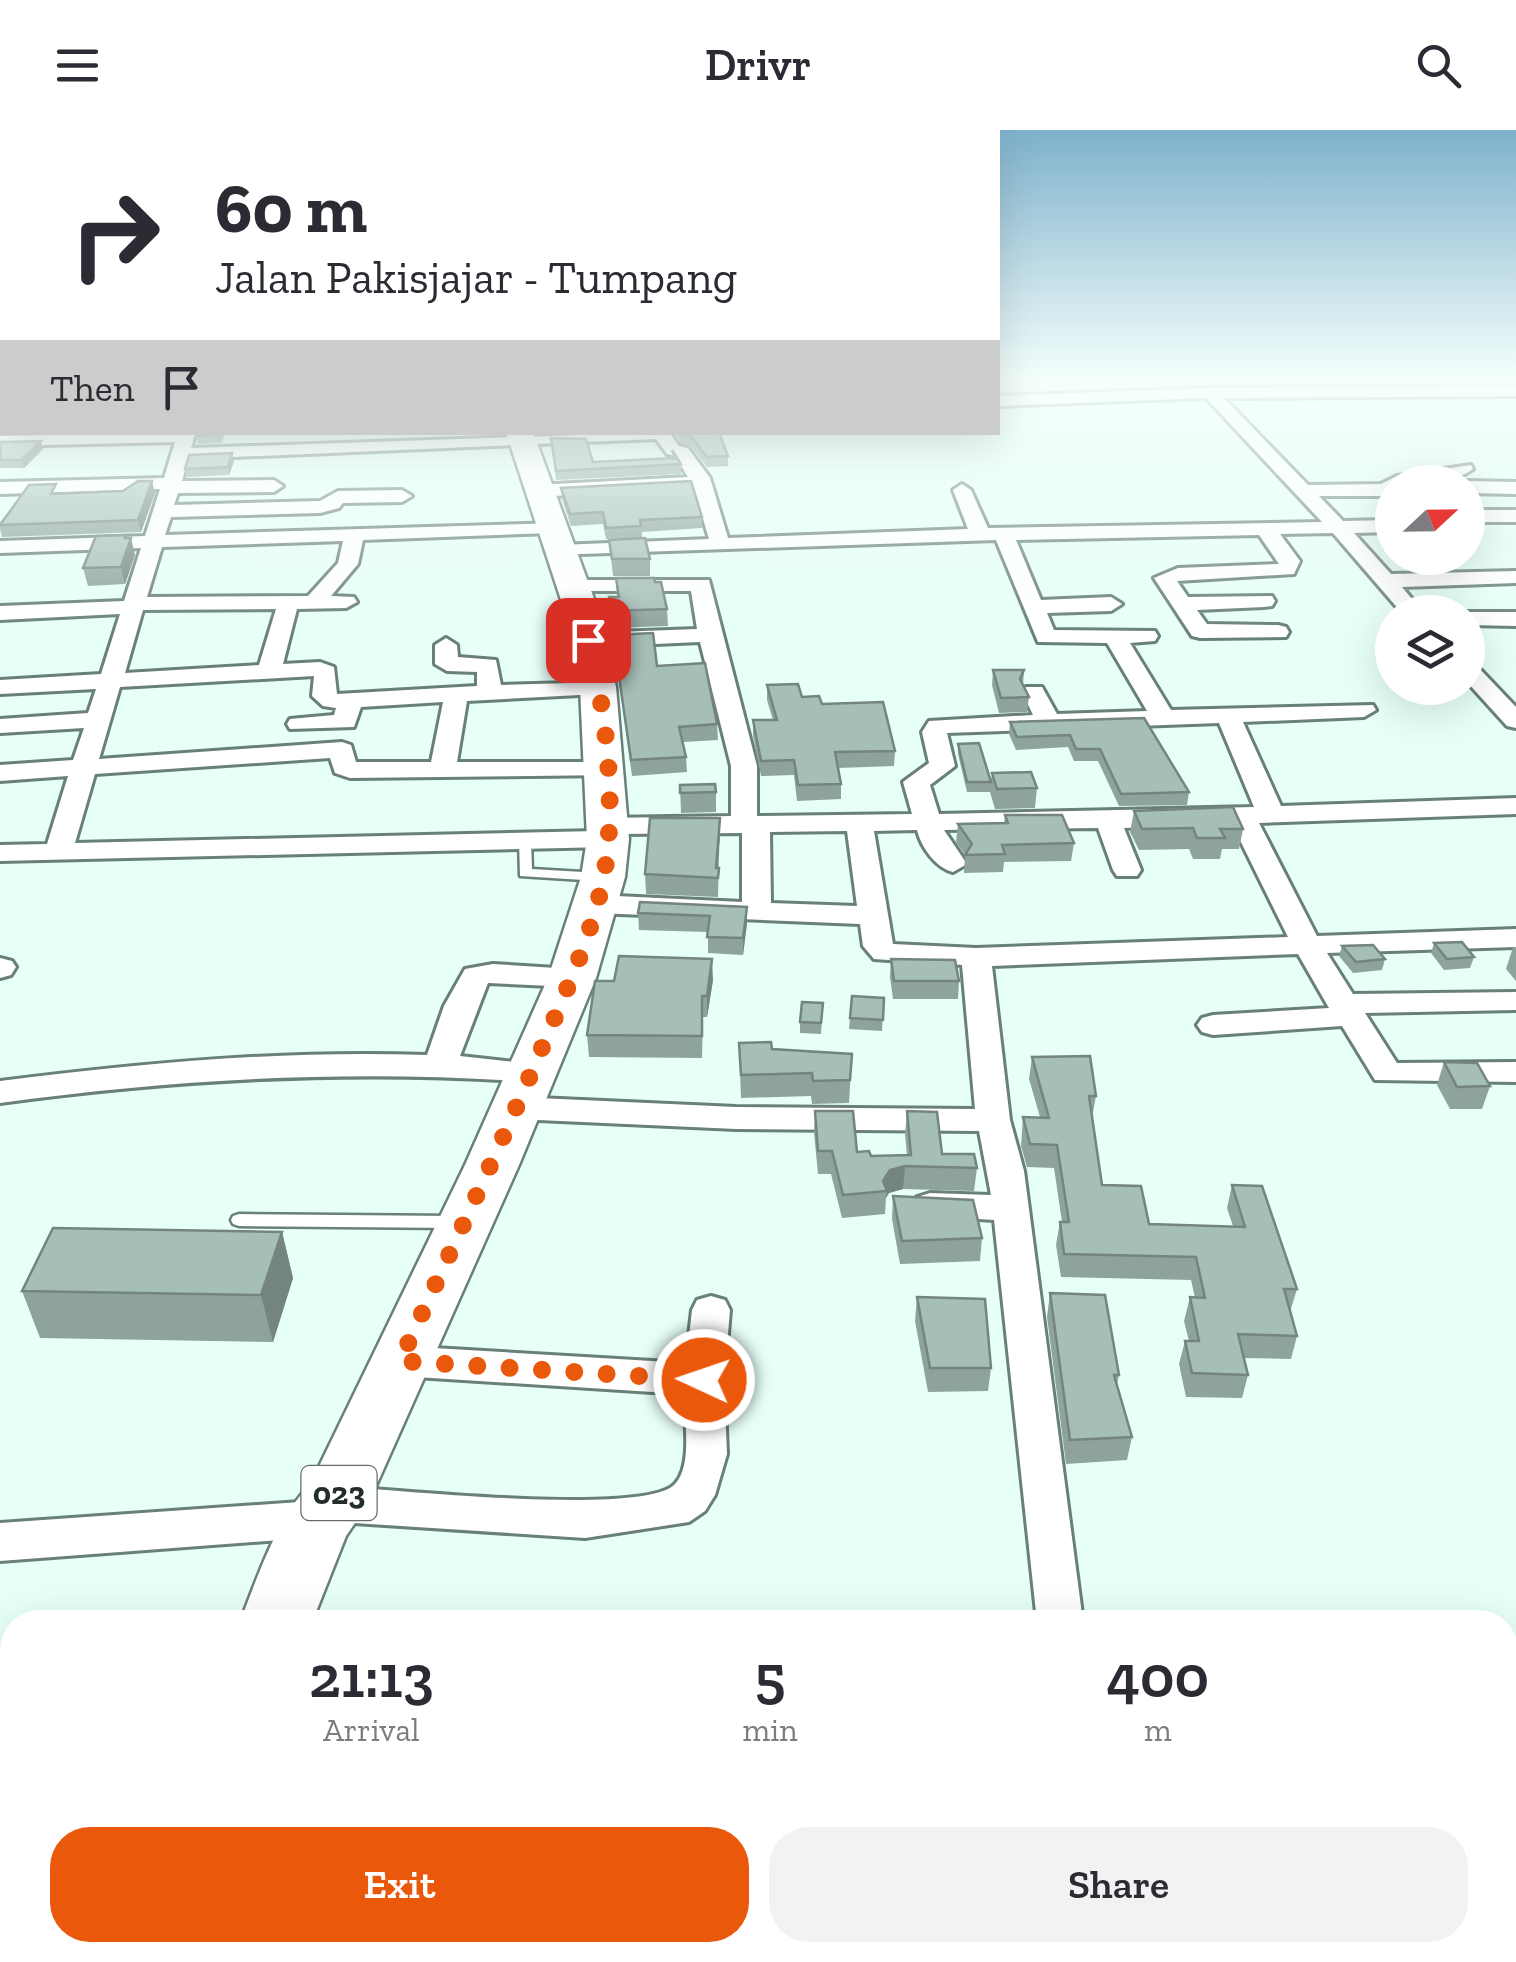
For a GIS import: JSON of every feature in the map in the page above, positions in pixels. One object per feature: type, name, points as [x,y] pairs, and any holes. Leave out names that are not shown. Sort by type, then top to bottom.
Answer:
[{"type":"main road","name":"023","points":[[281,1610],[524,1090],[572,978],[604,862],[606,770],[598,687],[588,640],[530,464]]},
{"type":"street","points":[[58,852],[108,680],[178,464]]},
{"type":"street","points":[[690,464],[702,482],[720,544]]},
{"type":"street","points":[[1276,464],[1396,595]]},
{"type":"street","points":[[555,539],[702,482]]},
{"type":"street","points":[[1485,482],[1516,488]]},
{"type":"street","points":[[89,496],[290,486]]},
{"type":"street","points":[[0,488],[171,493],[320,507],[332,504],[338,497],[402,496]]},
{"type":"street","points":[[1302,492],[1375,488]]},
{"type":"street","points":[[962,490],[992,535],[1048,638],[1148,636]]},
{"type":"street","points":[[1485,516],[1516,516]]},
{"type":"street","points":[[0,547],[354,535],[720,544],[1375,527]]},
{"type":"street","points":[[1266,530],[1291,567],[1282,571],[1166,577],[1194,625],[1204,633],[1278,632]]},
{"type":"street","points":[[316,600],[348,564],[354,535]]},
{"type":"street","points":[[555,539],[698,583],[744,766],[757,913]]},
{"type":"street","points":[[46,574],[59,545]]},
{"type":"street","points":[[1383,581],[1516,577]]},
{"type":"street","points":[[269,672],[289,600]]},
{"type":"street","points":[[0,613],[289,600],[346,602]]},
{"type":"street","points":[[1181,604],[1264,600]]},
{"type":"street","points":[[1032,607],[1111,604]]},
{"type":"street","points":[[1485,619],[1516,619]]},
{"type":"street","points":[[588,640],[709,635]]},
{"type":"street","points":[[1114,636],[1162,715]]},
{"type":"street","points":[[446,645],[446,664],[488,665],[488,692]]},
{"type":"street","points":[[0,687],[324,670],[326,700],[347,711]]},
{"type":"street","points":[[298,724],[347,711],[456,694],[598,687]]},
{"type":"street","points":[[1485,687],[1513,716]]},
{"type":"street","points":[[1034,692],[1048,720]]},
{"type":"street","points":[[442,770],[452,735],[456,694]]},
{"type":"street","points":[[953,864],[936,845],[916,782],[942,766],[934,728],[1162,715],[1364,710]]},
{"type":"street","points":[[347,711],[343,736],[349,740],[342,750],[344,768],[350,770],[606,770]]},
{"type":"street","points":[[1227,714],[1257,817],[1307,945],[1388,1073],[1516,1072]]},
{"type":"street","points":[[0,726],[96,720]]},
{"type":"street","points":[[0,773],[342,750]]},
{"type":"street","points":[[604,862],[750,824],[1257,817],[1516,806]]},
{"type":"street","points":[[1108,820],[1127,870]]},
{"type":"street","points":[[859,823],[878,946],[885,953],[976,957],[1516,938]]},
{"type":"street","points":[[0,854],[525,840],[757,913],[874,916]]},
{"type":"street","points":[[976,957],[993,1120],[1006,1171],[1059,1610]]},
{"type":"street","points":[[441,1064],[460,1006],[476,976],[493,973],[572,978]]},
{"type":"street","points":[[1213,1025],[1346,1010],[1516,1001]]},
{"type":"street","points":[[0,1092],[202,1069],[342,1062],[441,1064],[524,1090],[736,1118],[993,1120]]},
{"type":"street","points":[[904,1206],[1010,1208]]},
{"type":"street","points":[[0,1542],[326,1511],[585,1520],[674,1509],[690,1498],[700,1483],[706,1454],[704,1380],[710,1310]]},
{"type":"street","points":[[400,1361],[704,1380]]},
{"type":"lane","points":[[525,840],[525,873],[604,862]]},
{"type":"lane","points":[[239,1220],[463,1222]]},
{"type":"building","points":[[186,464],[229,464],[228,467],[185,469]]},
{"type":"building","points":[[555,464],[672,464],[556,471]]},
{"type":"building","points":[[138,481],[152,481],[138,520],[0,525],[29,485],[56,484],[51,494],[123,491]]},
{"type":"building","points":[[691,481],[702,517],[640,520],[641,526],[606,528],[603,512],[570,514],[561,488]]},
{"type":"building","points":[[127,535],[125,538],[131,538],[121,567],[83,568],[96,536]]},
{"type":"building","points":[[645,538],[650,559],[612,559],[609,540]]},
{"type":"building","points":[[616,578],[654,578],[661,582],[667,609],[610,611],[609,597],[619,597]]},
{"type":"building","points":[[653,633],[657,666],[705,663],[717,724],[679,727],[686,757],[631,760],[613,635]]},
{"type":"building","points":[[993,670],[1024,670],[1020,679],[1029,697],[1001,698]]},
{"type":"building","points":[[798,684],[802,697],[819,696],[822,704],[883,702],[895,751],[835,752],[841,784],[798,785],[794,760],[761,761],[753,720],[777,720],[767,685]]},
{"type":"building","points":[[1144,718],[1189,792],[1121,794],[1100,749],[1076,749],[1070,735],[1017,737],[1010,722]]},
{"type":"building","points":[[979,743],[991,782],[967,782],[958,744]]},
{"type":"building","points":[[1031,772],[1037,788],[997,789],[992,773]]},
{"type":"building","points":[[715,784],[716,792],[680,793],[680,785]]},
{"type":"building","points":[[1233,807],[1243,829],[1220,829],[1225,838],[1197,838],[1193,828],[1142,829],[1134,811]]},
{"type":"building","points":[[1005,815],[1062,815],[1074,843],[1002,845],[1005,854],[965,855],[972,844],[958,824],[1008,823]]},
{"type":"building","points":[[650,818],[720,818],[718,878],[645,874]]},
{"type":"building","points":[[640,902],[747,907],[743,938],[707,937],[710,916],[638,913]]},
{"type":"building","points":[[1462,942],[1474,957],[1447,959],[1434,943]]},
{"type":"building","points":[[1373,945],[1385,959],[1356,962],[1342,946]]},
{"type":"building","points":[[619,956],[712,959],[707,996],[702,996],[702,1036],[587,1035],[595,981],[614,981]]},
{"type":"building","points":[[891,959],[955,960],[959,981],[894,981]]},
{"type":"building","points":[[852,996],[884,998],[883,1020],[850,1018]]},
{"type":"building","points":[[802,1002],[823,1003],[821,1023],[800,1022]]},
{"type":"building","points":[[771,1042],[772,1049],[852,1054],[850,1080],[813,1081],[812,1073],[741,1075],[739,1043]]},
{"type":"building","points":[[1090,1056],[1096,1096],[1089,1096],[1102,1185],[1141,1186],[1149,1224],[1245,1227],[1232,1185],[1262,1186],[1297,1289],[1284,1289],[1297,1336],[1238,1334],[1248,1375],[1192,1373],[1185,1341],[1199,1341],[1190,1297],[1205,1298],[1196,1257],[1064,1254],[1060,1222],[1069,1222],[1057,1145],[1030,1144],[1023,1117],[1049,1118],[1032,1057]]},
{"type":"building","points":[[1444,1062],[1477,1063],[1490,1086],[1457,1087]]},
{"type":"building","points":[[815,1111],[853,1111],[857,1152],[869,1151],[871,1156],[911,1155],[907,1111],[937,1112],[942,1154],[974,1154],[977,1168],[905,1166],[890,1170],[883,1181],[887,1191],[843,1195],[832,1151],[818,1151]]},
{"type":"building","points":[[893,1196],[973,1200],[982,1238],[902,1241]]},
{"type":"building","points":[[53,1228],[282,1232],[261,1295],[22,1291]]},
{"type":"building","points":[[1050,1293],[1105,1295],[1119,1375],[1114,1375],[1132,1437],[1070,1440]]},
{"type":"building","points":[[917,1297],[985,1299],[991,1368],[930,1368]]},
{"type":"route","points":[[588,640],[601,706],[607,798],[608,839],[596,904],[572,978],[492,1165],[400,1361],[704,1380]]}]
